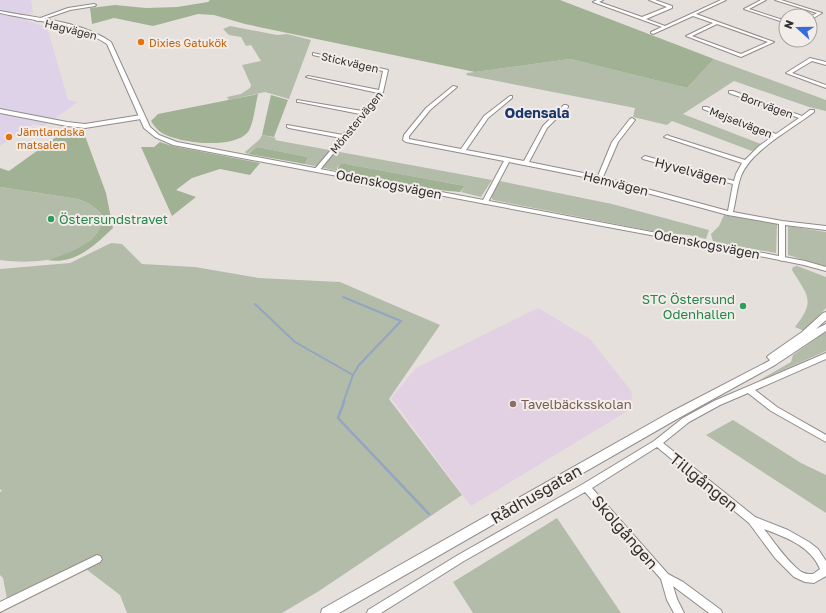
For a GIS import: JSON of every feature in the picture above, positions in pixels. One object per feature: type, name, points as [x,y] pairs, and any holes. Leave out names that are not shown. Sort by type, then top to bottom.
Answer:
[{"type":"main road","name":"Rådhusgatan","points":[[745,377],[805,334],[826,315]]},
{"type":"main road","name":"Rådhusgatan","points":[[327,613],[772,363],[826,327]]},
{"type":"street","points":[[600,0],[595,2],[664,27]]},
{"type":"street","points":[[641,19],[671,7],[650,0]]},
{"type":"street","points":[[653,33],[694,15],[722,0]]},
{"type":"street","points":[[764,0],[746,9],[778,19]]},
{"type":"street","points":[[777,0],[803,8]]},
{"type":"street","points":[[37,20],[53,14],[92,4]]},
{"type":"street","name":"Hagvägen","points":[[0,12],[86,31],[104,38],[109,43],[141,116]]},
{"type":"street","points":[[694,15],[772,42],[741,56],[688,36],[717,23]]},
{"type":"street","name":"Stickvägen","points":[[315,54],[386,70]]},
{"type":"street","points":[[826,64],[812,59],[788,73],[826,87]]},
{"type":"street","name":"Mönstervägen","points":[[317,170],[381,92],[386,70]]},
{"type":"street","points":[[308,77],[381,92]]},
{"type":"street","name":"Hemvägen","points":[[455,87],[428,110],[406,136],[406,140],[600,178],[730,214],[782,223],[826,228]]},
{"type":"street","name":"Borrvägen","points":[[731,92],[804,118]]},
{"type":"street","points":[[463,151],[486,117],[510,97]]},
{"type":"street","points":[[299,101],[364,113]]},
{"type":"street","points":[[526,163],[545,127],[566,106]]},
{"type":"street","name":"Mejselvägen","points":[[705,108],[777,136]]},
{"type":"street","points":[[0,111],[85,126],[141,116]]},
{"type":"street","points":[[730,214],[736,183],[740,172],[747,163],[760,149],[812,111]]},
{"type":"street","name":"Odenskogsvägen","points":[[141,116],[150,132],[175,144],[784,259],[826,270]]},
{"type":"street","points":[[600,178],[615,142],[632,120]]},
{"type":"street","points":[[289,126],[344,137]]},
{"type":"street","points":[[667,137],[747,163]]},
{"type":"street","name":"Hyvelvägen","points":[[645,158],[736,183]]},
{"type":"street","points":[[485,202],[507,160]]},
{"type":"street","points":[[782,223],[784,259]]},
{"type":"street","name":"Odenskogsvägen","points":[[784,259],[826,275]]},
{"type":"street","points":[[372,613],[461,558],[586,487],[657,443],[686,420],[717,403],[748,389],[824,360]]},
{"type":"street","points":[[748,389],[774,409],[826,439]]},
{"type":"street","name":"Tillgången","points":[[657,443],[752,520],[778,555],[797,574],[805,578],[814,579],[825,571],[823,560],[813,551],[784,533],[752,520]]},
{"type":"street","name":"Skolgången","points":[[586,487],[665,577],[680,585],[717,613]]},
{"type":"street","points":[[0,607],[97,558]]},
{"type":"street","name":"Skolgången","points":[[665,577],[672,600],[679,613]]},
{"type":"shaded area","points":[[0,0],[31,0],[33,12],[29,15],[27,21],[47,27],[68,100],[78,102],[44,126],[33,124],[0,146]]},
{"type":"shaded area","name":"Tavelbäcksskolan","points":[[538,308],[590,339],[632,392],[631,409],[471,506],[391,398],[416,368]]},
{"type":"green space","points":[[210,0],[560,0],[714,59],[687,88],[570,59],[475,72],[245,24],[214,15],[198,14],[153,26],[114,18],[92,24],[90,8],[115,5],[146,8],[177,7],[208,2]]},
{"type":"green space","points":[[230,26],[277,35],[287,34],[311,40],[289,99],[265,92],[229,100],[227,97],[241,94],[250,88],[251,85],[242,65],[261,61],[251,45],[246,46],[241,37],[229,35],[223,29]]},
{"type":"green space","points":[[570,59],[687,88],[714,59],[826,100],[826,111],[809,107],[734,81],[683,114],[761,144],[752,151],[672,121],[667,125],[633,117],[635,108],[466,75],[467,73]]},
{"type":"green space","points":[[258,94],[250,129],[241,138],[231,141],[206,143],[180,140],[162,133],[151,121],[158,114]]},
{"type":"green space","points":[[271,95],[288,100],[274,137],[262,135]]},
{"type":"green space","points":[[66,130],[84,133],[106,193],[113,228],[99,241],[75,257],[57,261],[47,260],[70,252],[93,238],[101,225],[101,213],[90,204],[78,199],[0,187],[0,168],[9,171]]},
{"type":"green space","points":[[262,135],[276,138],[275,140],[492,180],[481,197],[461,192],[465,186],[346,164],[340,164],[337,168],[338,171],[305,164],[308,157],[257,147],[247,154],[245,152],[260,139]]},
{"type":"green space","points":[[160,142],[172,146],[260,163],[250,175],[220,169],[192,178],[176,190],[196,197],[172,216],[141,147],[154,147]]},
{"type":"green space","points":[[257,147],[308,157],[305,164],[248,154]]},
{"type":"green space","points":[[340,164],[465,186],[460,192],[439,190],[338,171]]},
{"type":"green space","points":[[500,181],[612,204],[709,230],[706,239],[689,235],[657,232],[493,200],[491,197]]},
{"type":"green space","name":"Östersundstravet","points":[[0,187],[78,199],[90,204],[101,213],[100,227],[96,234],[88,242],[78,249],[57,258],[23,262],[0,260]]},
{"type":"green space","points":[[724,215],[777,224],[776,253],[713,242],[711,234],[719,226]]},
{"type":"green space","points":[[788,226],[826,232],[826,267],[788,255]]},
{"type":"green space","points":[[111,243],[122,244],[142,264],[195,267],[259,278],[340,282],[440,325],[389,399],[462,495],[319,591],[282,613],[127,613],[120,595],[82,566],[8,604],[3,578],[0,575],[0,492],[2,491],[0,489],[0,269],[70,263]]},
{"type":"green space","points":[[797,266],[826,277],[826,308],[804,331],[795,327],[806,311],[807,304],[806,293],[792,270],[793,267]]},
{"type":"green space","points":[[826,332],[826,351],[758,381],[791,362],[793,355]]},
{"type":"green space","points":[[733,420],[801,463],[826,475],[826,513],[706,435]]},
{"type":"green space","points":[[557,518],[621,613],[473,613],[453,582]]},
{"type":"waterway","points":[[343,297],[401,321],[359,365],[353,375]]},
{"type":"waterway","points":[[255,304],[295,342],[353,375]]},
{"type":"waterway","points":[[343,403],[353,375]]},
{"type":"waterway","points":[[344,402],[338,418],[429,514]]},
{"type":"place","name":"Dixies Gatukök","points":[[141,42]]},
{"type":"place","name":"Jämtlandska matsalen","points":[[9,137]]},
{"type":"place","name":"Östersundstravet","points":[[51,219]]},
{"type":"place","name":"STC Östersund Odenhallen","points":[[743,306]]},
{"type":"place","name":"Tavelbäcksskolan","points":[[513,404]]},
{"type":"district","name":"Odensala","points":[[537,112]]}]
